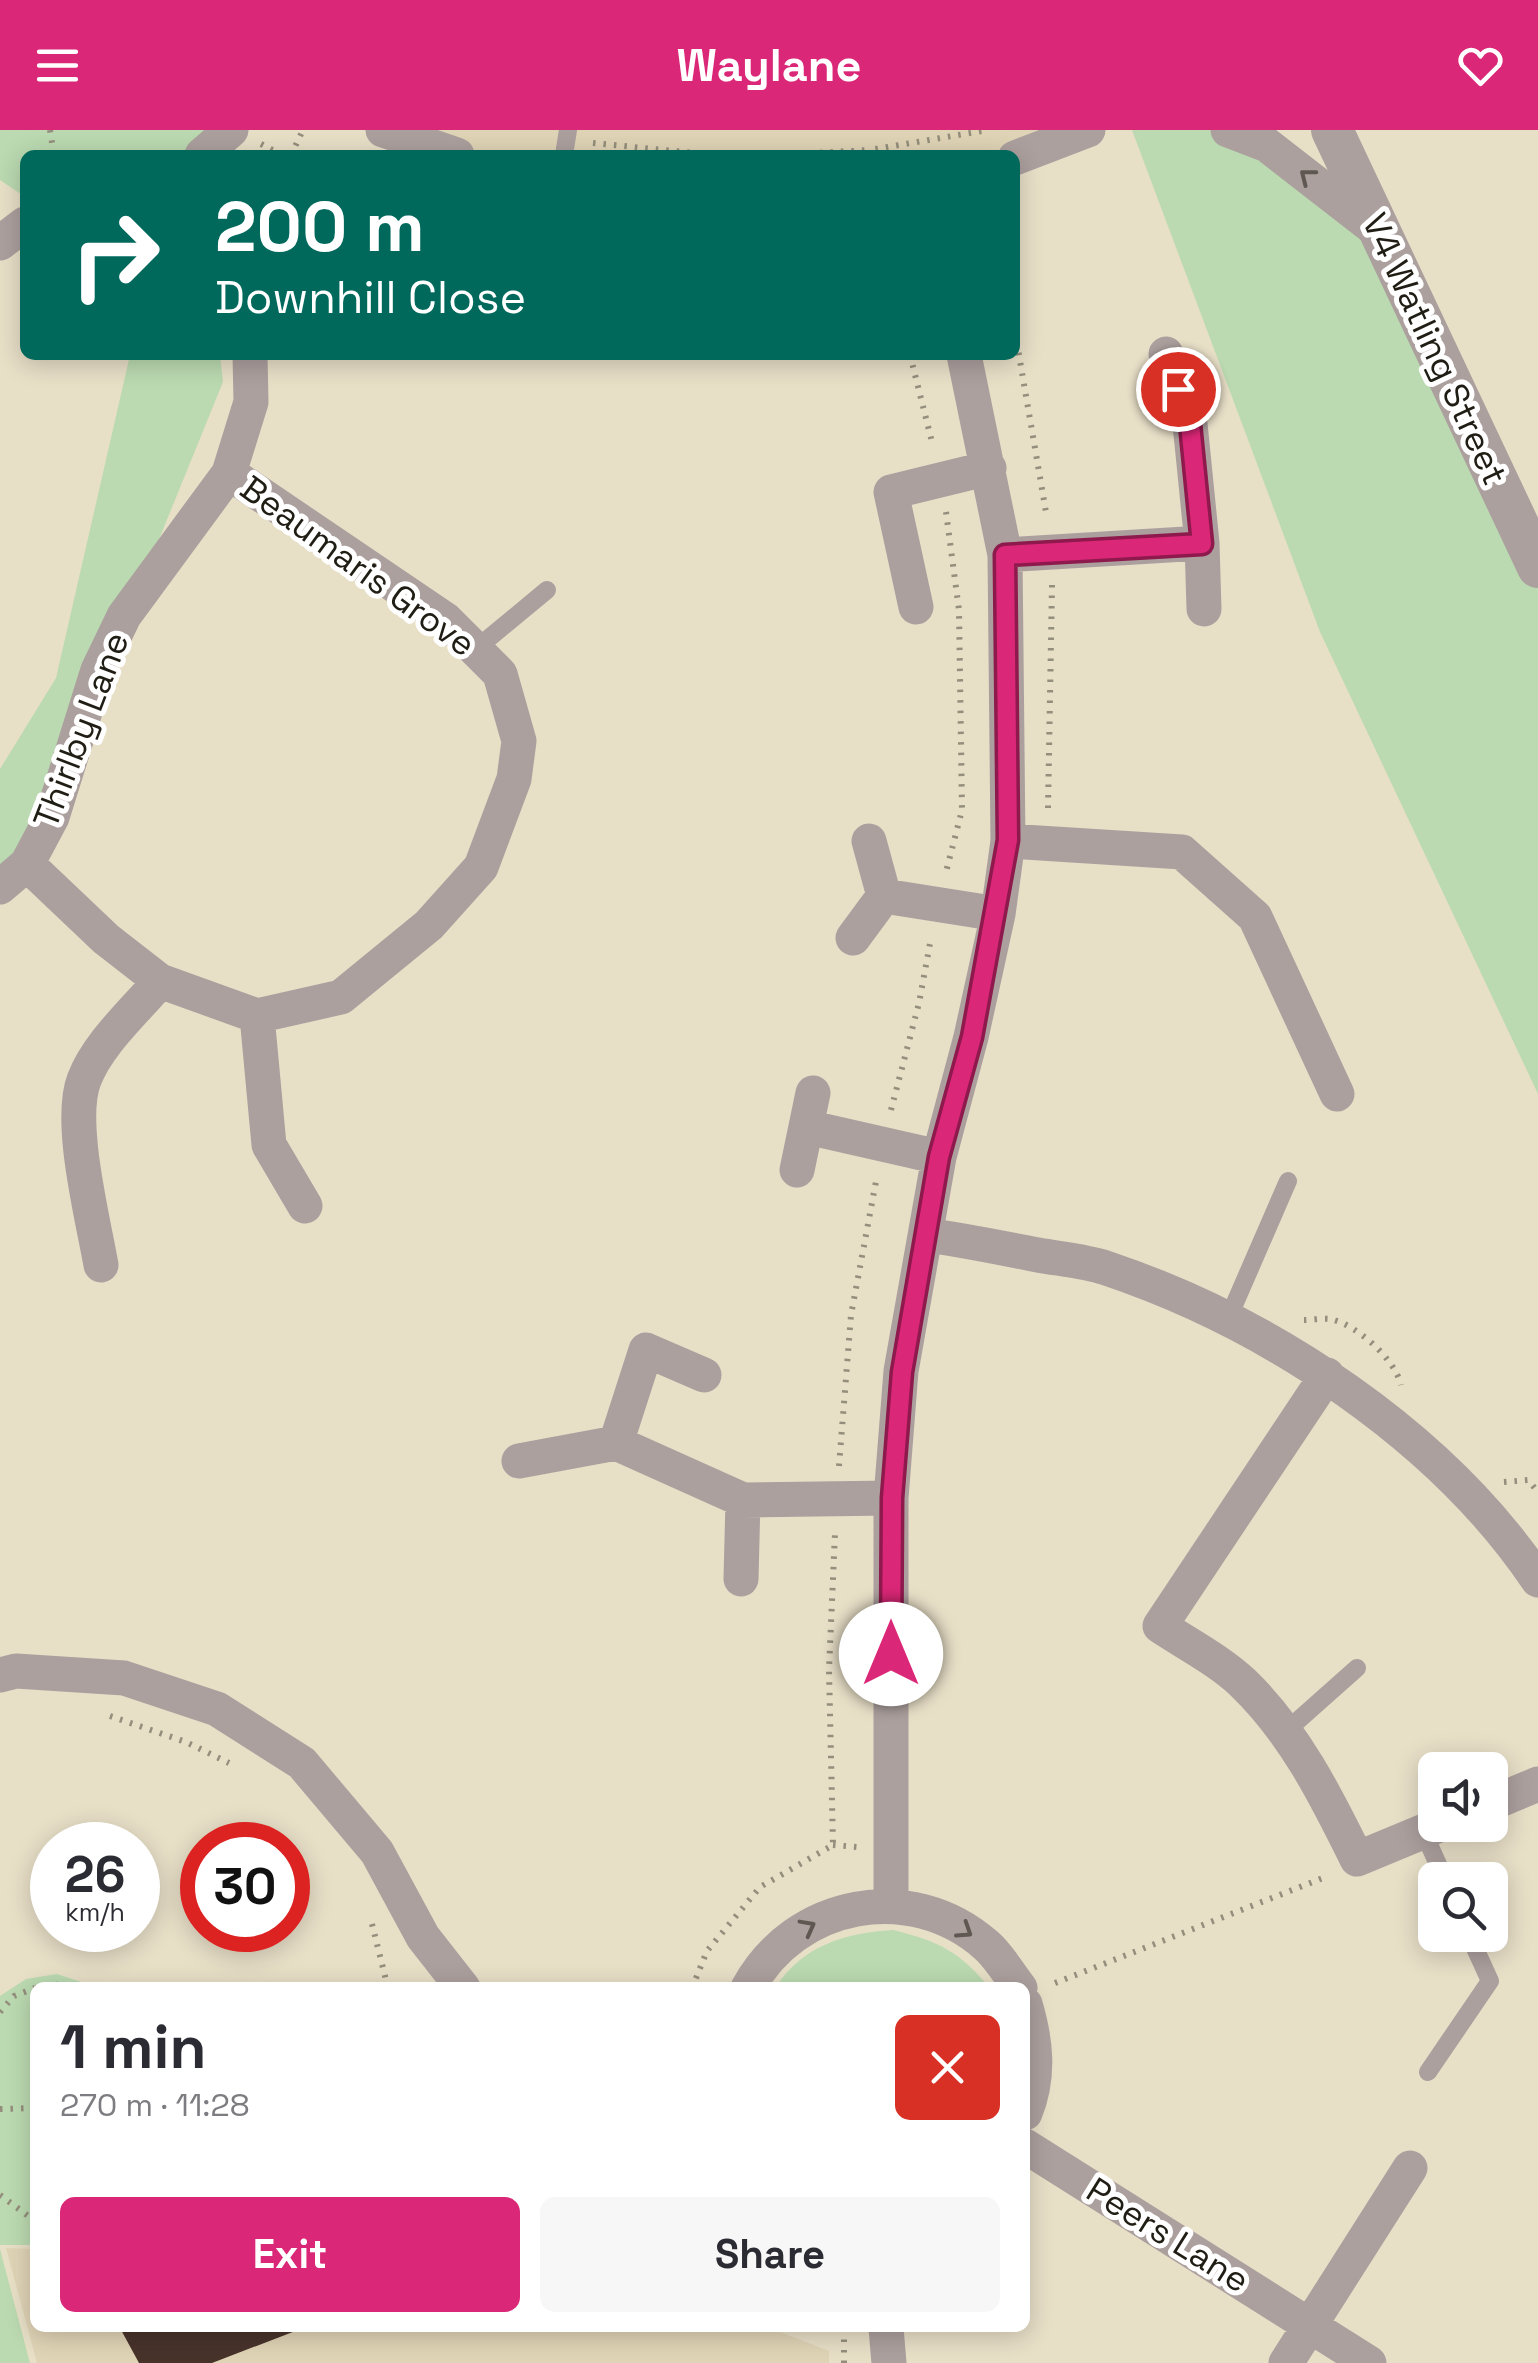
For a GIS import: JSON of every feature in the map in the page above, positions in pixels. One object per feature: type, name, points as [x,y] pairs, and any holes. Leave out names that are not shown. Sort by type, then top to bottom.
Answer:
[{"type":"street","points":[[208,150],[231,130]]},
{"type":"street","points":[[383,130],[442,150]]},
{"type":"street","points":[[1020,156],[1088,130]]},
{"type":"street","points":[[1228,130],[1267,145],[1380,233]]},
{"type":"street","name":"V4 Watling Street","points":[[1332,130],[1538,568]]},
{"type":"street","points":[[0,243],[20,228]]},
{"type":"street","points":[[1166,354],[1190,424],[1204,608]]},
{"type":"street","name":"Thirlby Lane","points":[[13,876],[52,817],[98,670],[124,616],[229,473],[251,402],[250,360]]},
{"type":"street","points":[[891,1905],[892,1498],[902,1372],[939,1157],[972,1037],[998,914],[1008,840],[1005,555],[965,360]]},
{"type":"street","points":[[916,607],[891,492],[989,468]]},
{"type":"street","name":"Beaumaris Grove","points":[[229,473],[446,620],[477,648],[500,674],[520,741],[514,780],[481,867],[429,925],[342,998],[256,1016]]},
{"type":"street","points":[[1005,555],[1202,544]]},
{"type":"street","points":[[1008,840],[1182,852],[1255,917],[1337,1094]]},
{"type":"street","points":[[869,841],[884,896]]},
{"type":"street","points":[[13,876],[160,982],[256,1016],[270,1145],[305,1206]]},
{"type":"street","points":[[884,896],[998,914]]},
{"type":"street","points":[[853,938],[884,896]]},
{"type":"street","points":[[101,1265],[78,1120],[84,1080],[102,1049],[160,982]]},
{"type":"street","points":[[797,1170],[813,1092]]},
{"type":"street","points":[[807,1128],[939,1157]]},
{"type":"street","points":[[926,1235],[1104,1267],[1228,1319],[1328,1375],[1428,1458],[1515,1546],[1538,1580]]},
{"type":"street","points":[[616,1443],[646,1350],[704,1375]]},
{"type":"street","points":[[1328,1375],[1160,1626],[1242,1682],[1286,1732],[1324,1792],[1356,1859],[1418,1833]]},
{"type":"street","points":[[519,1461],[616,1443],[743,1500],[892,1498]]},
{"type":"street","points":[[741,1579],[743,1500]]},
{"type":"street","points":[[0,1675],[16,1671],[124,1678],[217,1710],[302,1763],[377,1852],[422,1938],[458,1982]]},
{"type":"street","points":[[1508,1796],[1538,1784]]},
{"type":"street","points":[[751,1982],[761,1964],[797,1931],[842,1910],[891,1905],[943,1916],[1037,1985]]},
{"type":"street","points":[[1030,2019],[1036,2038],[1034,2091],[1030,2100]]},
{"type":"street","name":"Peers Lane","points":[[1030,2149],[1370,2363]]},
{"type":"street","points":[[1286,2363],[1410,2168]]},
{"type":"street","points":[[886,2332],[889,2363]]},
{"type":"lane","points":[[477,648],[547,590]]},
{"type":"lane","points":[[1228,1319],[1288,1181]]},
{"type":"lane","points":[[1286,1732],[1357,1668]]},
{"type":"lane","points":[[1428,2072],[1490,1981],[1477,1952]]},
{"type":"path","points":[[881,150],[988,130]]},
{"type":"path","points":[[566,141],[617,150]]},
{"type":"path","points":[[695,1982],[708,1950],[760,1887],[833,1845],[828,1669],[852,1315],[883,1143],[962,810],[959,610],[941,480],[911,360]]},
{"type":"path","points":[[106,1714],[186,1742],[235,1766]]},
{"type":"path","points":[[1037,1985],[1330,1876],[1356,1859]]},
{"type":"path","points":[[367,1908],[386,1982]]},
{"type":"path","points":[[1,2007],[30,1990]]},
{"type":"path","points":[[0,2109],[30,2108]]},
{"type":"path","points":[[0,2196],[30,2218]]},
{"type":"path","points":[[0,2214],[9,2204]]},
{"type":"path","points":[[844,2332],[844,2363]]},
{"type":"shaded area","points":[[383,130],[1088,130],[1020,153],[1020,150],[445,150]]},
{"type":"shaded area","points":[[6,2248],[30,2249],[30,2332],[780,2332],[829,2351],[829,2363],[37,2363]]},
{"type":"green space","points":[[0,130],[231,130],[208,150],[20,150],[20,194],[0,180]]},
{"type":"green space","points":[[1132,130],[1228,130],[1380,233],[1538,567],[1538,1094],[1320,632]]},
{"type":"green space","points":[[129,360],[221,360],[223,382],[27,864],[0,878],[0,769],[56,678]]},
{"type":"green space","points":[[893,1930],[923,1938],[968,1964],[984,1982],[780,1982],[812,1951],[859,1934]]},
{"type":"green space","points":[[57,1974],[81,1982],[30,1982],[30,2245],[0,2245],[0,1996],[26,1979]]},
{"type":"green space","points":[[0,2249],[30,2363],[0,2363]]},
{"type":"building","points":[[122,2332],[293,2332],[212,2363],[139,2363]]},
{"type":"route","points":[[891,1654],[892,1498],[902,1372],[939,1157],[972,1037],[998,914],[1008,840],[1005,555],[1202,544],[1190,424],[1178,389]]}]
